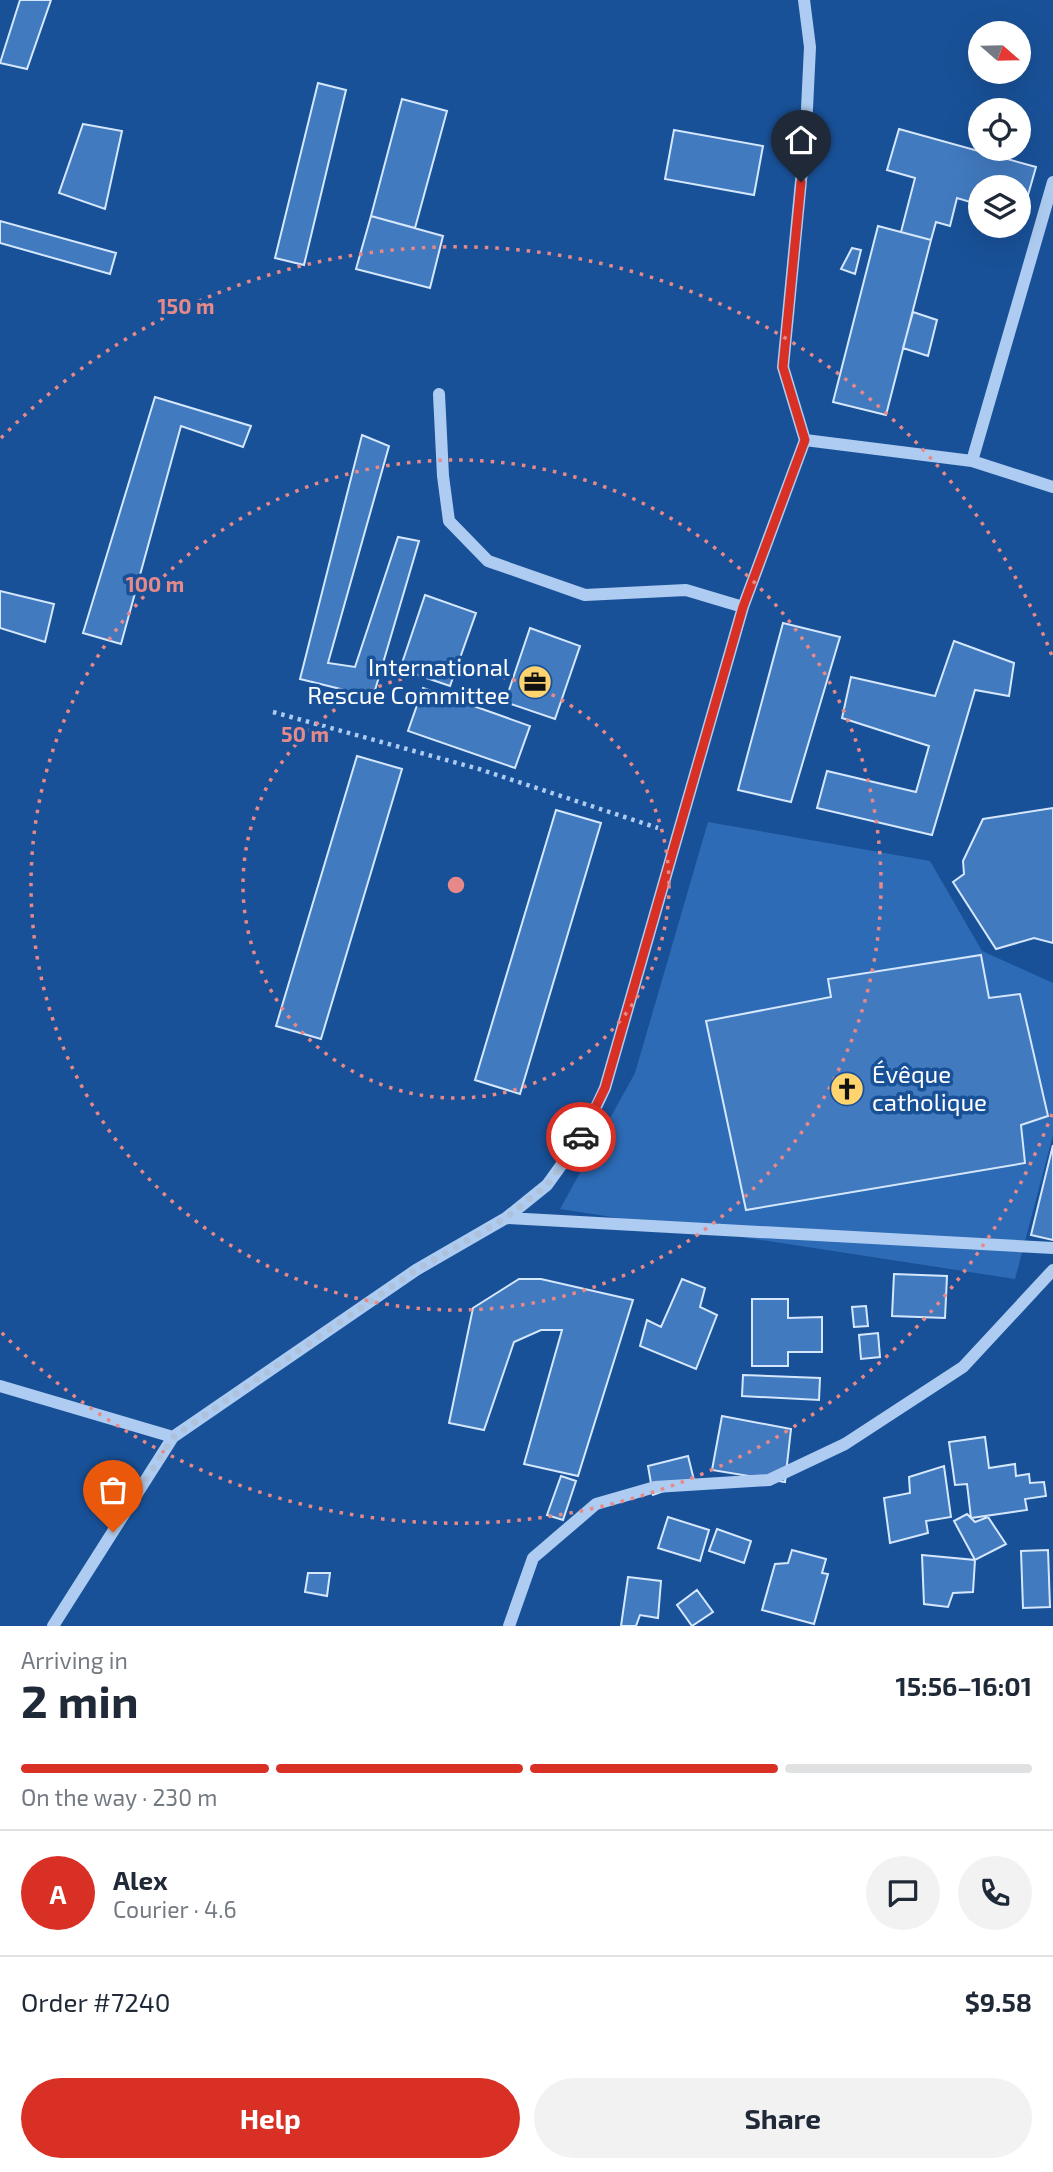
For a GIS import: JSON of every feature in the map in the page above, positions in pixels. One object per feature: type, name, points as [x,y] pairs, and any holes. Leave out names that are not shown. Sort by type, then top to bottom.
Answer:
[{"type":"street","points":[[53,1626],[173,1437],[416,1270],[506,1218],[547,1185],[583,1135],[605,1088],[743,607],[805,440],[783,367],[806,129],[810,47],[804,0]]},
{"type":"street","points":[[972,461],[1053,182]]},
{"type":"street","points":[[439,394],[443,476],[449,521],[488,561],[585,595],[686,590],[743,607]]},
{"type":"street","points":[[805,440],[972,461],[1053,487]]},
{"type":"street","points":[[506,1218],[1053,1248]]},
{"type":"street","points":[[509,1626],[533,1558],[596,1504],[655,1488],[769,1480],[845,1444],[963,1367],[1053,1270]]},
{"type":"street","points":[[0,1386],[173,1437]]},
{"type":"path","points":[[273,712],[479,769],[679,835]]},
{"type":"shaded area","points":[[708,822],[930,861],[982,951],[1053,983],[1053,1135],[1015,1279],[560,1209],[635,1073]]},
{"type":"building","points":[[20,0],[51,0],[27,69],[0,63]]},
{"type":"building","points":[[318,83],[346,90],[304,265],[275,258]]},
{"type":"building","points":[[402,99],[447,111],[415,228],[371,216]]},
{"type":"building","points":[[83,124],[122,131],[105,209],[59,193]]},
{"type":"building","points":[[899,129],[968,148],[968,161],[1014,161],[1036,167],[1031,184],[1031,175],[968,175],[968,201],[957,198],[950,226],[936,222],[931,240],[901,232],[915,178],[887,170]]},
{"type":"building","points":[[674,130],[763,146],[754,195],[665,179]]},
{"type":"building","points":[[371,216],[443,236],[430,288],[356,269]]},
{"type":"building","points":[[0,221],[116,253],[110,274],[0,243]]},
{"type":"building","points":[[878,226],[931,240],[886,415],[833,402]]},
{"type":"building","points":[[852,248],[861,250],[855,274],[841,269]]},
{"type":"building","points":[[913,312],[937,320],[928,356],[903,348]]},
{"type":"building","points":[[155,397],[251,426],[243,447],[181,426],[121,644],[83,633]]},
{"type":"building","points":[[362,435],[389,446],[328,663],[355,667],[398,537],[419,541],[373,697],[300,679]]},
{"type":"building","points":[[0,591],[54,604],[45,642],[0,628]]},
{"type":"building","points":[[425,595],[476,613],[450,686],[400,669]]},
{"type":"building","points":[[783,623],[840,637],[791,802],[738,790]]},
{"type":"building","points":[[530,628],[580,646],[555,719],[505,702]]},
{"type":"building","points":[[954,641],[1014,663],[1009,696],[975,690],[932,835],[817,808],[827,771],[916,792],[929,746],[842,718],[851,677],[935,696]]},
{"type":"building","points":[[423,688],[530,726],[515,768],[408,731]]},
{"type":"building","points":[[357,756],[402,769],[321,1039],[276,1026]]},
{"type":"building","points":[[1053,808],[1053,943],[1034,938],[996,949],[953,882],[964,874],[963,861],[983,819]]},
{"type":"building","points":[[556,810],[601,823],[520,1094],[475,1080]]},
{"type":"building","points":[[981,955],[989,998],[1020,994],[1048,1116],[1021,1125],[1025,1163],[746,1210],[706,1021],[831,997],[828,979]]},
{"type":"building","points":[[1053,1145],[1053,1240],[1031,1235]]},
{"type":"building","points":[[894,1274],[947,1276],[945,1318],[892,1316]]},
{"type":"building","points":[[519,1279],[541,1279],[633,1300],[578,1476],[524,1464],[562,1330],[541,1330],[514,1342],[484,1430],[449,1423],[473,1308]]},
{"type":"building","points":[[682,1279],[705,1288],[700,1307],[717,1315],[696,1369],[640,1346],[647,1320],[661,1327]]},
{"type":"building","points":[[752,1299],[788,1299],[788,1318],[822,1317],[822,1352],[788,1352],[788,1366],[752,1366]]},
{"type":"building","points":[[866,1306],[868,1326],[854,1327],[852,1307]]},
{"type":"building","points":[[878,1333],[880,1357],[861,1359],[859,1335]]},
{"type":"building","points":[[743,1375],[820,1378],[819,1400],[742,1396]]},
{"type":"building","points":[[722,1416],[791,1429],[785,1482],[712,1470]]},
{"type":"building","points":[[985,1437],[989,1468],[1015,1464],[1016,1476],[1029,1474],[1030,1483],[1044,1482],[1046,1496],[1025,1499],[1027,1510],[971,1518],[967,1484],[955,1485],[949,1442]]},
{"type":"building","points":[[688,1456],[694,1480],[653,1495],[648,1466]]},
{"type":"building","points":[[944,1466],[951,1517],[926,1521],[928,1533],[890,1543],[884,1498],[910,1493],[909,1477]]},
{"type":"building","points":[[561,1476],[576,1481],[563,1520],[547,1515]]},
{"type":"building","points":[[967,1514],[975,1522],[988,1517],[1006,1544],[975,1560],[954,1521]]},
{"type":"building","points":[[668,1517],[709,1530],[700,1561],[658,1548]]},
{"type":"building","points":[[717,1529],[751,1541],[744,1563],[709,1551]]},
{"type":"building","points":[[792,1550],[826,1559],[822,1573],[828,1574],[814,1624],[762,1610],[775,1564],[788,1563]]},
{"type":"building","points":[[1048,1550],[1050,1607],[1023,1608],[1021,1551]]},
{"type":"building","points":[[922,1555],[975,1560],[973,1592],[953,1593],[948,1607],[924,1604]]},
{"type":"building","points":[[308,1573],[330,1573],[327,1596],[305,1592]]},
{"type":"building","points":[[628,1577],[661,1581],[658,1618],[640,1615],[636,1626],[621,1626]]},
{"type":"building","points":[[697,1590],[713,1612],[692,1626],[677,1605]]},
{"type":"way so far","points":[[113,1532],[173,1437],[416,1270],[506,1218],[547,1185],[581,1137]]},
{"type":"place","name":"International Rescue Committee","points":[[535,682]]},
{"type":"place","name":"Évêque catholique","points":[[847,1089]]},
{"type":"route","points":[[581,1137],[605,1088],[743,607],[805,440],[783,367],[801,182]]}]
